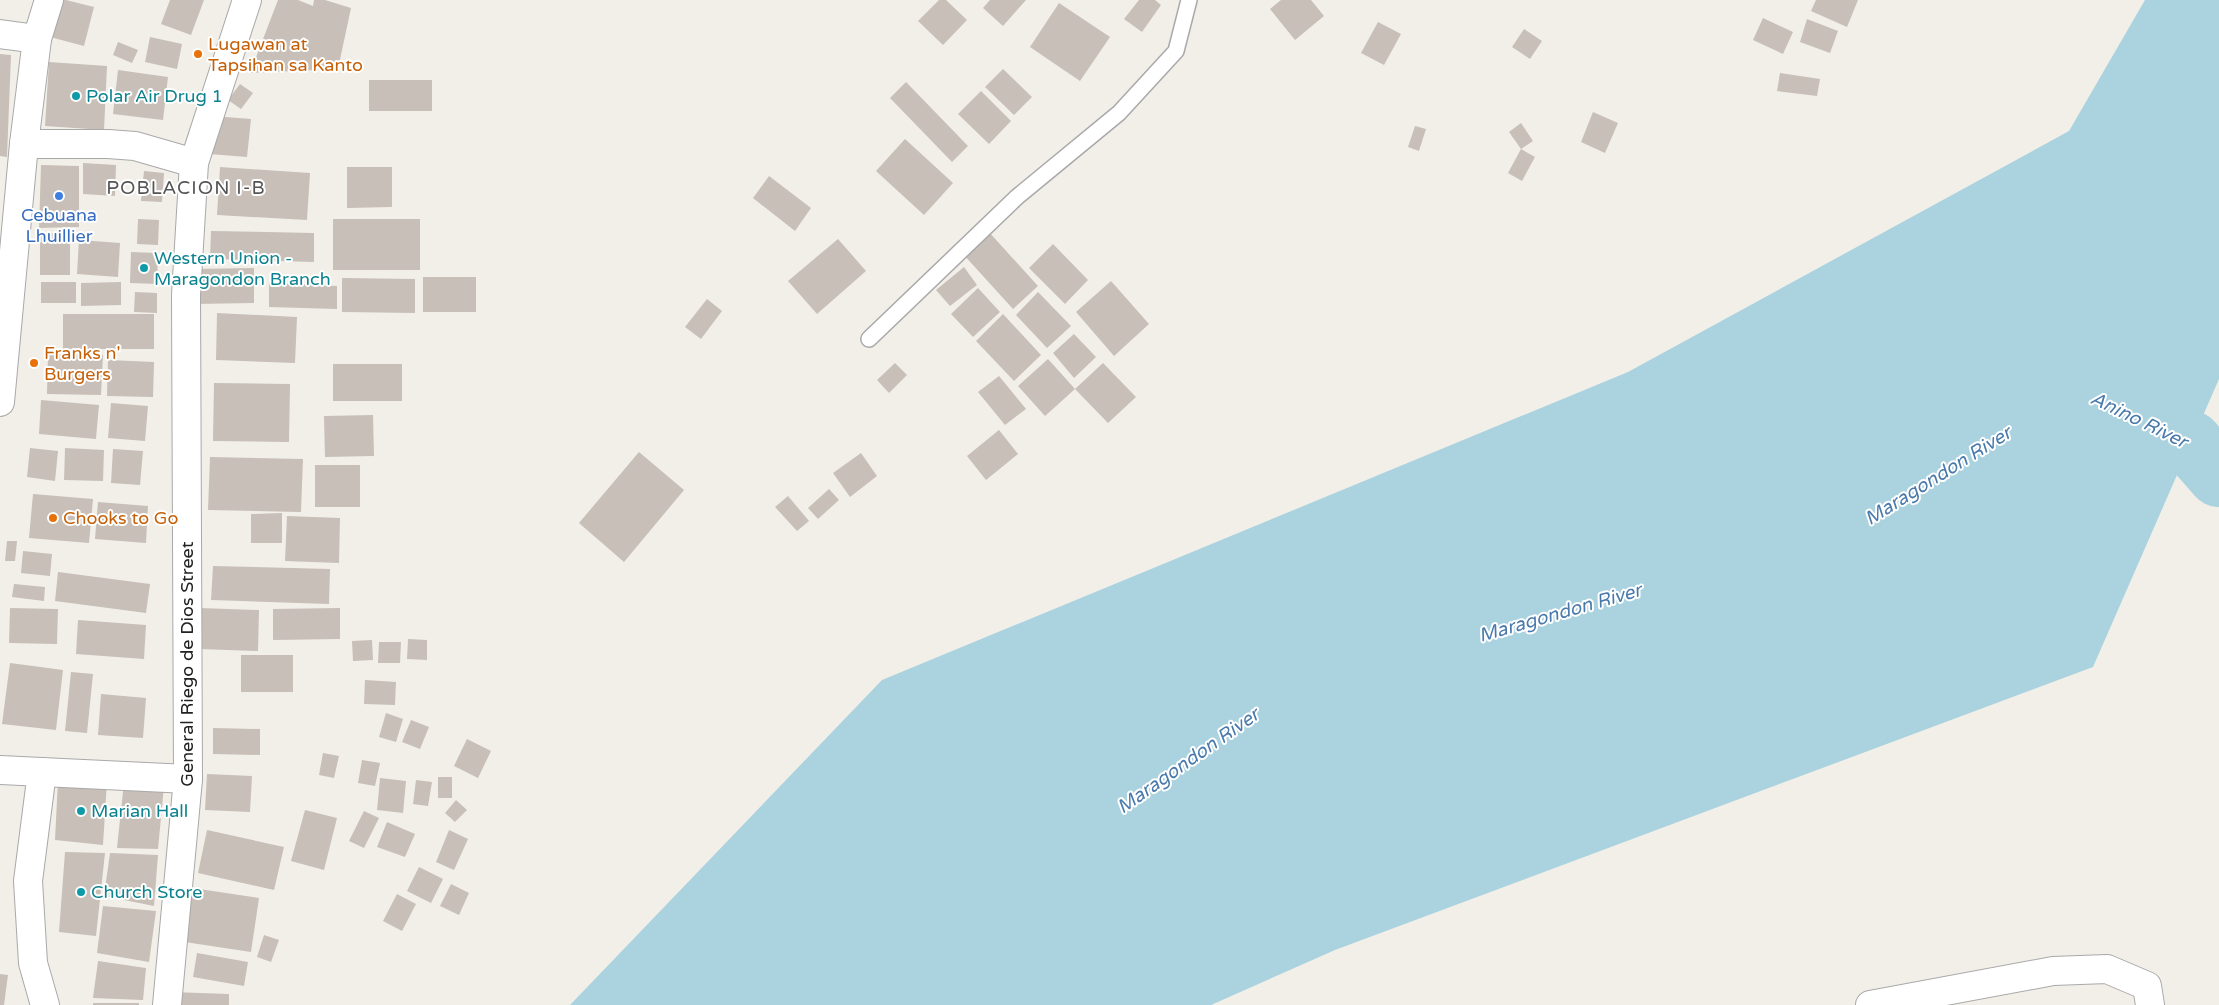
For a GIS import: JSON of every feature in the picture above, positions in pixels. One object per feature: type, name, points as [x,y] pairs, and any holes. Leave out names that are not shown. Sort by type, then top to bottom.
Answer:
[{"type":"street","points":[[0,402],[10,190],[24,144],[37,39],[49,0]]},
{"type":"street","name":"General Riego de Dios Street","points":[[167,1005],[188,779],[186,296],[194,163],[247,0]]},
{"type":"street","points":[[0,34],[37,39]]},
{"type":"street","points":[[24,144],[108,144],[135,146],[194,163]]},
{"type":"street","points":[[0,770],[188,779]]},
{"type":"street","points":[[42,772],[28,881],[33,963],[45,1005]]},
{"type":"street","points":[[1884,1003],[2053,970],[2107,969],[2147,986],[2150,1005]]},
{"type":"lane","points":[[869,338],[1017,197],[1118,114],[1176,52],[1189,0]]},
{"type":"water","name":"Maragondon River","points":[[2145,0],[2219,0],[2219,379],[2093,667],[1335,950],[1211,1005],[570,1005],[882,680],[1628,372],[2069,131]]},
{"type":"building","points":[[59,0],[94,7],[84,46],[50,37]]},
{"type":"building","points":[[170,0],[204,0],[191,35],[161,24]]},
{"type":"building","points":[[278,0],[298,0],[313,6],[314,0],[325,0],[351,8],[338,69],[250,73]]},
{"type":"building","points":[[939,0],[946,0],[967,20],[943,45],[918,21]]},
{"type":"building","points":[[990,0],[1026,0],[1003,26],[983,8]]},
{"type":"building","points":[[1139,0],[1155,0],[1161,5],[1142,32],[1124,19]]},
{"type":"building","points":[[1281,0],[1311,0],[1324,16],[1295,40],[1270,9]]},
{"type":"building","points":[[1816,0],[1858,0],[1847,27],[1811,11]]},
{"type":"building","points":[[1059,3],[1110,37],[1080,81],[1030,47]]},
{"type":"building","points":[[1763,18],[1793,32],[1783,54],[1753,40]]},
{"type":"building","points":[[1807,19],[1838,31],[1830,53],[1800,42]]},
{"type":"building","points":[[1378,22],[1401,34],[1384,65],[1361,53]]},
{"type":"building","points":[[1524,29],[1542,41],[1530,59],[1512,47]]},
{"type":"building","points":[[150,37],[182,44],[177,69],[145,62]]},
{"type":"building","points":[[118,42],[138,50],[132,63],[113,55]]},
{"type":"building","points":[[0,54],[11,55],[7,157],[0,156]]},
{"type":"building","name":"Polar Air Drug 1","points":[[49,62],[107,66],[104,130],[45,126]]},
{"type":"building","points":[[1003,69],[1032,97],[1014,115],[985,87]]},
{"type":"building","points":[[118,70],[168,77],[163,120],[113,114]]},
{"type":"building","points":[[1780,73],[1820,79],[1817,96],[1777,91]]},
{"type":"building","points":[[369,80],[432,80],[432,111],[369,111]]},
{"type":"building","points":[[906,82],[968,146],[952,162],[890,98]]},
{"type":"building","points":[[240,84],[253,93],[241,109],[228,100]]},
{"type":"building","points":[[981,91],[1011,121],[989,144],[958,114]]},
{"type":"building","points":[[1593,112],[1618,123],[1605,153],[1581,142]]},
{"type":"building","points":[[213,116],[251,119],[247,157],[209,154]]},
{"type":"building","points":[[1521,123],[1533,141],[1521,149],[1509,132]]},
{"type":"building","points":[[1415,126],[1426,129],[1419,151],[1408,147]]},
{"type":"building","points":[[905,139],[953,183],[924,215],[876,171]]},
{"type":"building","points":[[1521,149],[1535,157],[1522,181],[1508,173]]},
{"type":"building","points":[[83,163],[116,165],[115,196],[83,194]]},
{"type":"building","name":"Cebuana Lhuillier","points":[[41,165],[79,166],[79,227],[39,228]]},
{"type":"building","points":[[220,167],[310,173],[307,220],[217,215]]},
{"type":"building","points":[[347,167],[392,167],[392,207],[347,208]]},
{"type":"building","points":[[144,171],[164,173],[162,202],[141,201]]},
{"type":"building","points":[[769,176],[811,208],[795,231],[753,198]]},
{"type":"building","points":[[138,219],[159,220],[158,245],[137,244]]},
{"type":"building","points":[[333,219],[420,219],[420,270],[333,270]]},
{"type":"building","points":[[211,231],[314,233],[314,262],[210,259]]},
{"type":"building","points":[[988,231],[1038,286],[1013,309],[963,254]]},
{"type":"building","points":[[40,233],[70,233],[70,275],[40,275]]},
{"type":"building","points":[[838,239],[866,271],[817,314],[788,281]]},
{"type":"building","points":[[79,240],[120,243],[118,277],[77,274]]},
{"type":"building","points":[[1053,244],[1088,280],[1065,304],[1029,268]]},
{"type":"building","name":"Western Union - Maragondon Branch","points":[[131,252],[158,253],[157,284],[130,283]]},
{"type":"building","points":[[964,267],[977,285],[950,306],[936,290]]},
{"type":"building","points":[[254,268],[254,303],[194,304],[194,269]]},
{"type":"building","points":[[423,277],[476,277],[476,312],[423,312]]},
{"type":"building","points":[[342,278],[415,279],[415,313],[342,312]]},
{"type":"building","points":[[1111,281],[1149,324],[1114,356],[1076,312]]},
{"type":"building","points":[[41,282],[76,282],[76,303],[41,303]]},
{"type":"building","points":[[121,282],[121,305],[81,306],[81,283]]},
{"type":"building","points":[[269,283],[337,286],[337,309],[269,307]]},
{"type":"building","points":[[978,288],[1000,312],[973,337],[951,314]]},
{"type":"building","points":[[135,292],[157,293],[157,313],[134,312]]},
{"type":"building","points":[[1038,292],[1071,326],[1047,348],[1016,315]]},
{"type":"building","points":[[707,299],[722,311],[701,339],[685,327]]},
{"type":"building","points":[[217,313],[297,317],[295,363],[216,360]]},
{"type":"building","points":[[63,314],[154,314],[154,349],[63,349]]},
{"type":"building","points":[[1003,314],[1041,355],[1014,381],[976,341]]},
{"type":"building","points":[[1074,334],[1096,357],[1074,378],[1053,353]]},
{"type":"building","points":[[48,354],[103,355],[101,395],[47,394]]},
{"type":"building","points":[[1048,359],[1075,389],[1045,416],[1018,386]]},
{"type":"building","points":[[108,360],[154,362],[153,397],[107,396]]},
{"type":"building","points":[[895,363],[907,375],[889,393],[877,380]]},
{"type":"building","points":[[1103,363],[1136,397],[1108,423],[1075,389]]},
{"type":"building","points":[[333,364],[402,364],[402,401],[333,401]]},
{"type":"building","points":[[999,376],[1026,409],[1005,425],[978,392]]},
{"type":"building","points":[[214,383],[290,384],[289,442],[213,441]]},
{"type":"building","points":[[41,400],[99,405],[96,439],[39,434]]},
{"type":"building","points":[[111,403],[148,406],[145,441],[108,438]]},
{"type":"building","points":[[373,415],[374,456],[325,457],[324,416]]},
{"type":"building","points":[[999,430],[1018,454],[986,480],[967,456]]},
{"type":"building","points":[[30,448],[58,451],[55,481],[27,477]]},
{"type":"building","points":[[65,448],[104,450],[103,481],[64,480]]},
{"type":"building","points":[[113,449],[143,451],[140,485],[111,483]]},
{"type":"building","points":[[639,452],[684,490],[624,562],[579,523]]},
{"type":"building","points":[[861,453],[877,476],[850,497],[833,473]]},
{"type":"building","points":[[210,457],[303,459],[301,512],[208,510]]},
{"type":"building","points":[[315,465],[360,465],[360,507],[315,507]]},
{"type":"building","points":[[829,489],[839,500],[818,519],[808,508]]},
{"type":"building","points":[[33,494],[93,499],[89,543],[29,538]]},
{"type":"building","points":[[788,496],[809,521],[797,531],[775,507]]},
{"type":"building","points":[[98,502],[148,506],[146,543],[95,539]]},
{"type":"building","points":[[282,513],[282,543],[251,543],[251,514]]},
{"type":"building","points":[[287,516],[340,518],[339,563],[285,561]]},
{"type":"building","points":[[7,541],[17,541],[15,561],[5,561]]},
{"type":"building","points":[[23,551],[52,554],[50,576],[21,573]]},
{"type":"building","points":[[213,566],[330,569],[329,604],[211,600]]},
{"type":"building","points":[[58,572],[150,584],[146,613],[55,601]]},
{"type":"building","points":[[14,584],[45,587],[44,601],[12,597]]},
{"type":"building","points":[[10,608],[58,609],[57,644],[9,643]]},
{"type":"building","points":[[200,608],[259,610],[258,651],[198,649]]},
{"type":"building","points":[[340,608],[340,639],[273,640],[273,609]]},
{"type":"building","points":[[78,620],[146,625],[144,659],[76,654]]},
{"type":"building","points":[[408,639],[427,640],[427,660],[407,659]]},
{"type":"building","points":[[372,640],[373,660],[353,661],[352,641]]},
{"type":"building","points":[[379,642],[401,642],[400,663],[378,663]]},
{"type":"building","points":[[241,655],[293,655],[293,692],[241,692]]},
{"type":"building","points":[[10,663],[63,670],[56,730],[2,724]]},
{"type":"building","points":[[71,672],[93,674],[87,733],[65,731]]},
{"type":"building","points":[[365,680],[396,682],[395,705],[364,704]]},
{"type":"building","points":[[101,694],[146,698],[143,738],[98,735]]},
{"type":"building","points":[[386,713],[403,719],[396,742],[379,737]]},
{"type":"building","points":[[411,720],[429,727],[420,749],[402,742]]},
{"type":"building","points":[[213,728],[260,729],[260,755],[213,754]]},
{"type":"building","points":[[467,739],[491,751],[478,778],[454,766]]},
{"type":"building","points":[[323,753],[339,756],[334,778],[319,775]]},
{"type":"building","points":[[362,760],[380,763],[375,786],[358,783]]},
{"type":"building","points":[[207,774],[252,776],[250,812],[205,810]]},
{"type":"building","points":[[438,777],[452,777],[452,798],[438,798]]},
{"type":"building","points":[[380,778],[406,781],[403,813],[377,810]]},
{"type":"building","name":"Marian Hall","points":[[58,780],[107,781],[103,845],[55,840]]},
{"type":"building","points":[[416,780],[432,782],[428,806],[413,804]]},
{"type":"building","points":[[124,782],[164,786],[158,849],[117,848]]},
{"type":"building","points":[[456,800],[467,810],[455,822],[445,813]]},
{"type":"building","points":[[305,810],[337,818],[324,870],[291,861]]},
{"type":"building","points":[[364,811],[379,818],[364,848],[349,841]]},
{"type":"building","points":[[387,822],[415,834],[405,857],[377,847]]},
{"type":"building","points":[[207,830],[284,847],[274,890],[198,873]]},
{"type":"building","points":[[449,830],[468,839],[454,870],[436,862]]},
{"type":"building","name":"Church Store","points":[[65,852],[105,853],[96,936],[59,932]]},
{"type":"building","points":[[110,853],[158,855],[154,906],[104,896]]},
{"type":"building","points":[[419,867],[443,879],[431,903],[407,891]]},
{"type":"building","points":[[451,884],[469,893],[459,915],[440,906]]},
{"type":"building","points":[[186,887],[259,898],[251,952],[178,941]]},
{"type":"building","points":[[397,894],[416,904],[402,931],[383,921]]},
{"type":"building","points":[[103,906],[156,911],[149,962],[97,953]]},
{"type":"building","points":[[264,935],[279,940],[271,962],[257,957]]},
{"type":"building","points":[[197,953],[248,962],[244,986],[193,977]]},
{"type":"building","points":[[98,961],[146,968],[143,1000],[93,998]]},
{"type":"building","points":[[0,974],[8,975],[4,1005],[0,1005]]},
{"type":"building","points":[[171,992],[229,994],[229,1005],[170,1005]]},
{"type":"building","points":[[93,1003],[139,1003],[139,1005],[93,1005]]},
{"type":"waterway","name":"Anino River","points":[[2113,406],[2191,443],[2219,475]]},
{"type":"place","name":"Lugawan at Tapsihan sa Kanto","points":[[198,54]]},
{"type":"place","name":"Polar Air Drug 1","points":[[76,96]]},
{"type":"place","name":"Cebuana Lhuillier","points":[[59,196]]},
{"type":"place","name":"Western Union - Maragondon Branch","points":[[144,268]]},
{"type":"place","name":"Franks n' Burgers","points":[[34,363]]},
{"type":"place","name":"Chooks to Go","points":[[53,518]]},
{"type":"place","name":"Marian Hall","points":[[81,811]]},
{"type":"place","name":"Church Store","points":[[81,892]]},
{"type":"district","name":"POBLACION I-B","points":[[186,188]]}]
